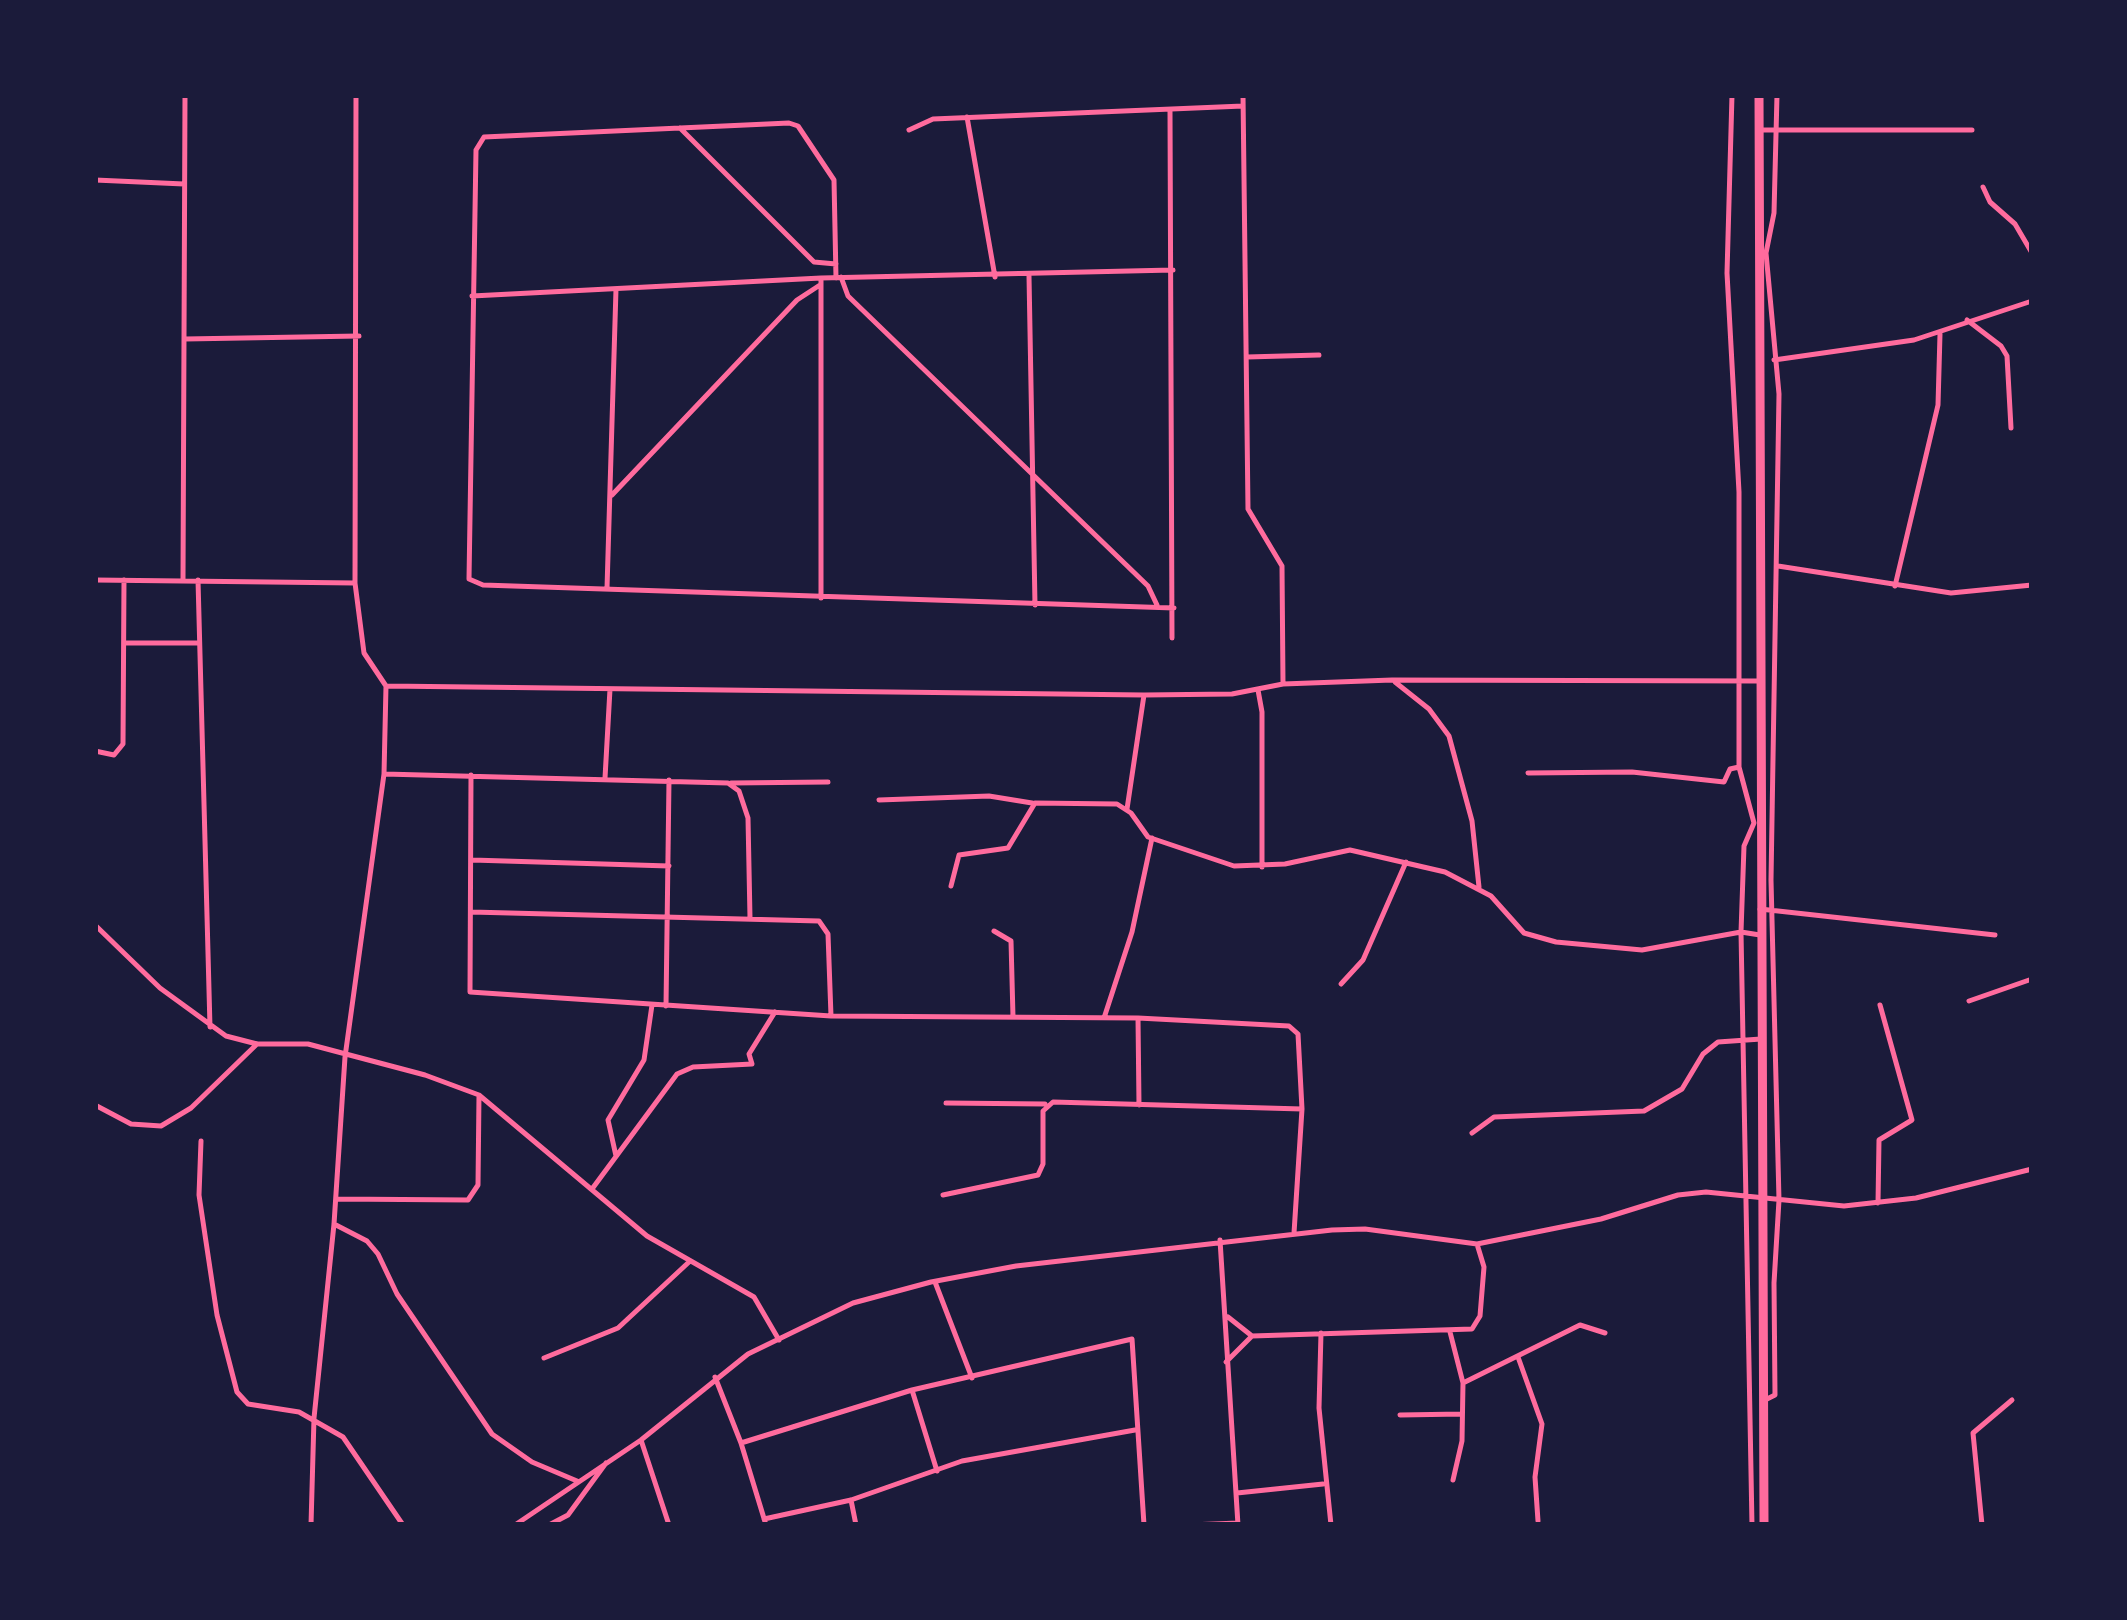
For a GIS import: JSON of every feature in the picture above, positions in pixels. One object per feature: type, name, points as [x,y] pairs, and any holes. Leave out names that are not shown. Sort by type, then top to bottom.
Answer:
[{"type":"highway","points":[[1759,95],[1762,481],[1757,822],[1766,910],[1760,935],[1764,1525]]},
{"type":"street","points":[[182,580],[185,95]]},
{"type":"street","points":[[311,1525],[314,1418],[334,1224],[345,1056],[384,774],[386,686],[364,654],[356,584],[356,95]]},
{"type":"street","points":[[1243,95],[1248,509],[1282,566],[1284,684]]},
{"type":"street","points":[[1732,95],[1727,272],[1739,492],[1739,768],[1757,822],[1744,846],[1740,932],[1752,1525]]},
{"type":"street","points":[[1763,1401],[1775,1395],[1774,1283],[1779,1200],[1766,910],[1778,394],[1766,253],[1774,212],[1778,95]]},
{"type":"street","points":[[909,130],[933,118],[1243,106]]},
{"type":"street","points":[[1170,111],[1172,638]]},
{"type":"street","points":[[967,117],[995,277]]},
{"type":"street","points":[[1157,605],[1148,586],[848,296],[838,278],[836,264],[834,180],[806,133],[789,123],[484,137],[476,150],[469,579],[483,585],[1174,608]]},
{"type":"street","points":[[680,128],[814,262],[836,264]]},
{"type":"street","points":[[1758,130],[1972,130]]},
{"type":"street","points":[[95,180],[184,184]]},
{"type":"street","points":[[1984,186],[1990,202],[2015,224],[2032,253]]},
{"type":"street","points":[[472,296],[820,282],[838,278],[1173,270]]},
{"type":"street","points":[[1028,276],[1035,605]]},
{"type":"street","points":[[611,496],[797,300],[820,282]]},
{"type":"street","points":[[820,282],[822,598]]},
{"type":"street","points":[[606,588],[616,289]]},
{"type":"street","points":[[1774,360],[1818,350],[1872,348],[1940,333],[1968,320],[2032,301]]},
{"type":"street","points":[[1968,320],[2001,346],[2006,356],[2011,428]]},
{"type":"street","points":[[1895,586],[1938,406],[1940,333]]},
{"type":"street","points":[[184,339],[358,336]]},
{"type":"street","points":[[1246,357],[1318,354]]},
{"type":"street","points":[[1777,566],[1951,594],[2032,585]]},
{"type":"street","points":[[95,580],[356,584]]},
{"type":"street","points":[[95,751],[114,755],[123,744],[124,580]]},
{"type":"street","points":[[198,580],[210,1027]]},
{"type":"street","points":[[124,643],[199,643]]},
{"type":"street","points":[[386,686],[1144,695],[1392,680],[1534,684],[1737,678],[1758,681]]},
{"type":"street","points":[[1392,680],[1429,710],[1449,736],[1472,821],[1479,887]]},
{"type":"street","points":[[605,778],[610,689]]},
{"type":"street","points":[[1258,690],[1262,867]]},
{"type":"street","points":[[1127,809],[1144,695]]},
{"type":"street","points":[[1528,772],[1632,772],[1720,782],[1730,769],[1739,768]]},
{"type":"street","points":[[384,774],[828,782]]},
{"type":"street","points":[[470,775],[470,992],[831,1016],[1138,1018],[1294,1028],[1302,1109],[1294,1233]]},
{"type":"street","points":[[666,1006],[669,780]]},
{"type":"street","points":[[721,782],[738,791],[748,818],[750,918]]},
{"type":"street","points":[[879,800],[989,796],[1035,803],[1117,804],[1127,809],[1152,838],[1234,866],[1262,867],[1350,850],[1445,872],[1479,887],[1524,933],[1556,942],[1642,950],[1740,932],[1760,935]]},
{"type":"street","points":[[951,886],[959,855],[1008,848],[1035,803]]},
{"type":"street","points":[[1104,1018],[1132,932],[1152,838]]},
{"type":"street","points":[[472,860],[669,866]]},
{"type":"street","points":[[1342,984],[1363,960],[1406,862]]},
{"type":"street","points":[[1766,910],[1995,935]]},
{"type":"street","points":[[471,912],[819,921],[825,926],[831,1016]]},
{"type":"street","points":[[95,925],[160,988],[226,1036],[257,1044],[297,1042],[425,1075],[479,1095],[647,1236],[754,1297],[779,1340]]},
{"type":"street","points":[[994,932],[1008,938],[1012,946],[1013,1017]]},
{"type":"street","points":[[1969,1000],[2032,978]]},
{"type":"street","points":[[616,1156],[608,1129],[610,1113],[644,1060],[652,1005]]},
{"type":"street","points":[[1878,1202],[1879,1140],[1912,1120],[1880,1005]]},
{"type":"street","points":[[592,1189],[677,1074],[693,1067],[752,1064],[750,1054],[774,1012]]},
{"type":"street","points":[[1138,1018],[1138,1105]]},
{"type":"street","points":[[1472,1132],[1494,1117],[1644,1111],[1682,1089],[1710,1047],[1728,1038],[1762,1038]]},
{"type":"street","points":[[95,1105],[131,1124],[161,1126],[192,1108],[257,1044]]},
{"type":"street","points":[[336,1199],[462,1202],[473,1196],[478,1184],[479,1095]]},
{"type":"street","points":[[946,1103],[1302,1109]]},
{"type":"street","points":[[943,1194],[1038,1175],[1043,1164],[1042,1116],[1048,1104]]},
{"type":"street","points":[[201,1140],[199,1195],[218,1315],[237,1392],[248,1404],[314,1418],[353,1448],[403,1525]]},
{"type":"street","points":[[515,1525],[641,1440],[714,1377],[853,1302],[935,1281],[1016,1266],[1294,1233],[1366,1230],[1476,1244],[1584,1223],[1678,1195],[1745,1196],[1844,1206],[2032,1169]]},
{"type":"street","points":[[334,1224],[367,1241],[378,1254],[397,1294],[492,1434],[532,1462],[577,1481]]},
{"type":"street","points":[[1190,1525],[1238,1524],[1226,1362],[1228,1316],[1220,1240]]},
{"type":"street","points":[[1228,1316],[1252,1336],[1467,1331],[1479,1321],[1484,1268],[1476,1244]]},
{"type":"street","points":[[544,1358],[618,1328],[690,1262]]},
{"type":"street","points":[[935,1281],[972,1378]]},
{"type":"street","points":[[1462,1383],[1580,1325],[1606,1334]]},
{"type":"street","points":[[1450,1332],[1462,1383],[1453,1480]]},
{"type":"street","points":[[1321,1333],[1317,1365],[1324,1484],[1331,1525]]},
{"type":"street","points":[[1226,1362],[1252,1336]]},
{"type":"street","points":[[741,1443],[912,1390],[1132,1339],[1144,1525]]},
{"type":"street","points":[[1518,1357],[1542,1424],[1535,1478],[1538,1521]]},
{"type":"street","points":[[714,1377],[741,1443],[765,1522],[852,1500],[1000,1452],[1136,1430]]},
{"type":"street","points":[[912,1390],[937,1471]]},
{"type":"street","points":[[1982,1525],[1973,1433],[2012,1400]]},
{"type":"street","points":[[1400,1415],[1462,1414]]},
{"type":"street","points":[[641,1440],[669,1525]]},
{"type":"street","points":[[549,1525],[583,1498],[608,1461]]},
{"type":"street","points":[[1237,1493],[1324,1484]]},
{"type":"street","points":[[852,1500],[856,1525]]}]
